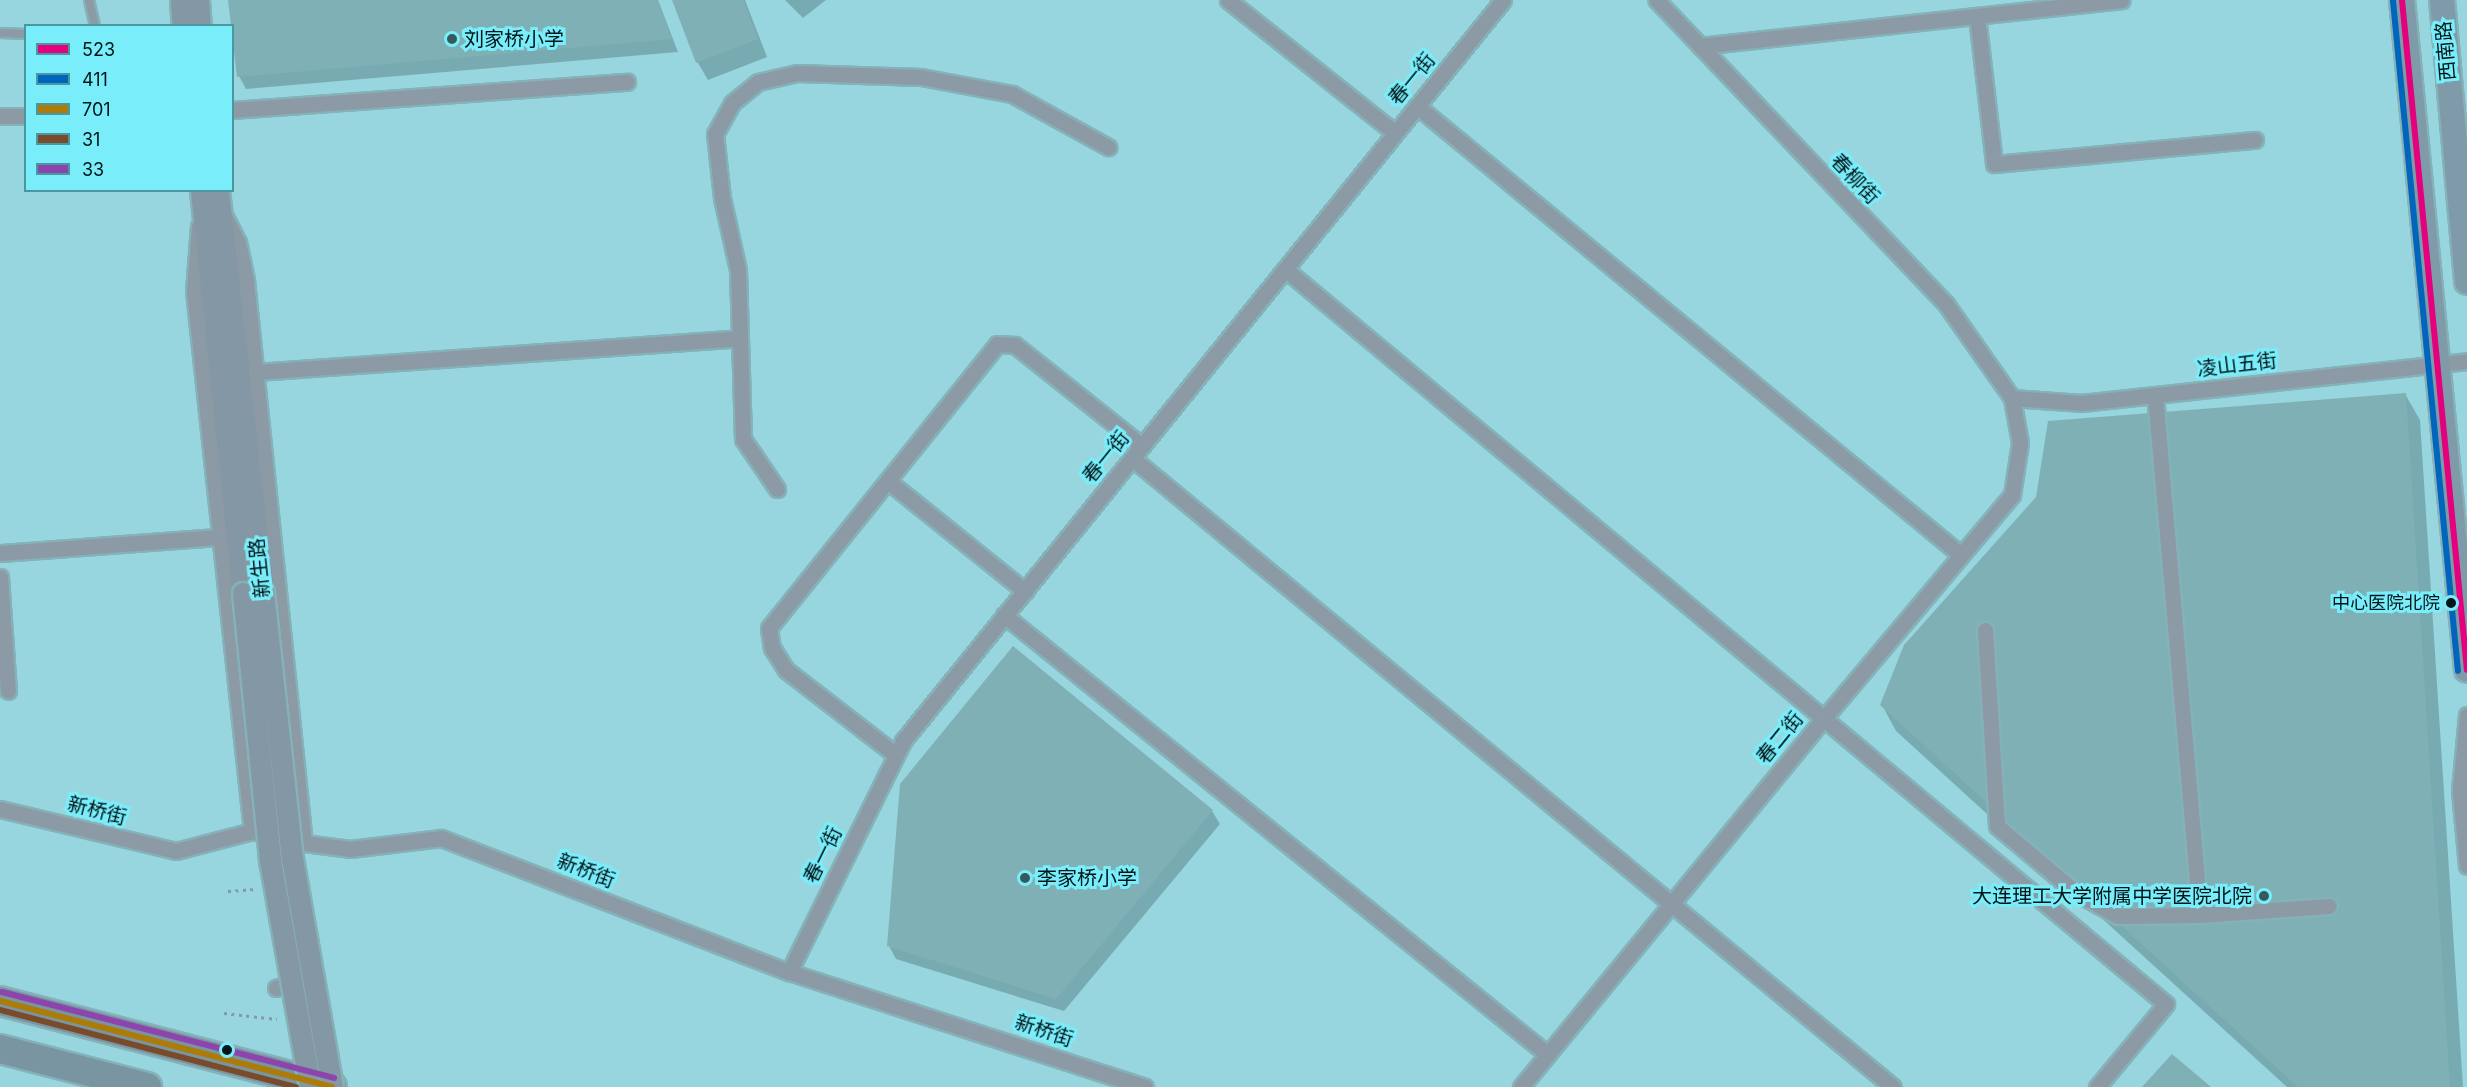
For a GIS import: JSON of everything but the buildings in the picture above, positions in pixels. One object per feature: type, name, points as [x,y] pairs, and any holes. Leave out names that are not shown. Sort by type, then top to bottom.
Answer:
[{"type":"highway","points":[[0,1000],[332,1087]]},
{"type":"highway","points":[[0,1049],[147,1087]]},
{"type":"main road","points":[[181,0],[183,24]]},
{"type":"main road","points":[[198,0],[200,24]]},
{"type":"main road","name":"西南路","points":[[2402,0],[2467,670]]},
{"type":"main road","name":"西南路","points":[[2442,0],[2467,282]]},
{"type":"main road","name":"新生路","points":[[210,198],[253,592],[292,858],[332,1087]]},
{"type":"main road","name":"新生路","points":[[253,592],[270,860],[310,1087]]},
{"type":"street","points":[[1228,0],[1395,133]]},
{"type":"street","name":"春一街","points":[[789,972],[903,741],[1503,0]]},
{"type":"street","name":"春柳街","points":[[1656,0],[1946,304],[2012,398]]},
{"type":"street","points":[[1700,46],[2121,0]]},
{"type":"street","points":[[1977,16],[1994,165],[2255,140]]},
{"type":"street","points":[[777,489],[743,439],[738,270],[722,198],[715,134],[732,103],[758,82],[797,73],[921,77],[963,83],[1012,94],[1108,147]]},
{"type":"street","points":[[234,110],[627,82]]},
{"type":"street","points":[[1417,106],[1961,555]]},
{"type":"street","points":[[0,116],[24,116]]},
{"type":"street","points":[[210,198],[238,242],[246,280],[304,843]]},
{"type":"street","points":[[210,198],[195,250],[194,291],[252,831]]},
{"type":"street","points":[[1285,269],[1825,717],[2166,1004],[2097,1087]]},
{"type":"street","points":[[256,372],[740,338]]},
{"type":"street","points":[[896,755],[786,670],[772,648],[769,628],[997,344],[1015,345],[1137,452],[1671,903],[1893,1087]]},
{"type":"street","name":"凌山五街","points":[[2012,398],[2082,404],[2467,361]]},
{"type":"street","points":[[2155,395],[2200,915]]},
{"type":"street","name":"春二街","points":[[1521,1087],[1825,717],[2012,495],[2020,443],[2012,398]]},
{"type":"street","points":[[888,481],[1025,591]]},
{"type":"street","points":[[0,553],[220,537]]},
{"type":"street","points":[[0,576],[8,691]]},
{"type":"street","points":[[1005,615],[1547,1054]]},
{"type":"street","points":[[1984,630],[1997,826],[2074,892],[2118,916],[2200,915],[2329,906]]},
{"type":"street","points":[[2467,715],[2460,791],[2467,866]]},
{"type":"street","name":"新桥街","points":[[0,809],[176,851],[252,831],[304,843],[350,849],[441,838],[789,972],[1145,1087]]},
{"type":"lane","points":[[89,0],[94,24]]},
{"type":"lane","points":[[0,33],[24,34]]},
{"type":"path","points":[[228,891],[259,889]]},
{"type":"path","points":[[224,1013],[283,1020],[281,987]]},
{"type":"transit line","name":"523","points":[[2402,0],[2467,670]]},
{"type":"transit line","name":"411","points":[[2393,1],[2458,671]]},
{"type":"transit line","name":"33","points":[[2,992],[334,1078]]},
{"type":"transit line","name":"701","points":[[0,1001],[332,1087]]},
{"type":"transit line","name":"31","points":[[0,1010],[296,1087]]},
{"type":"place","name":"刘家桥小学","points":[[452,39]]},
{"type":"place","name":"中心医院北院","points":[[2451,603]]},
{"type":"place","name":"李家桥小学","points":[[1025,878]]},
{"type":"place","name":"大连理工大学附属中学医院北院","points":[[2264,896]]}]
